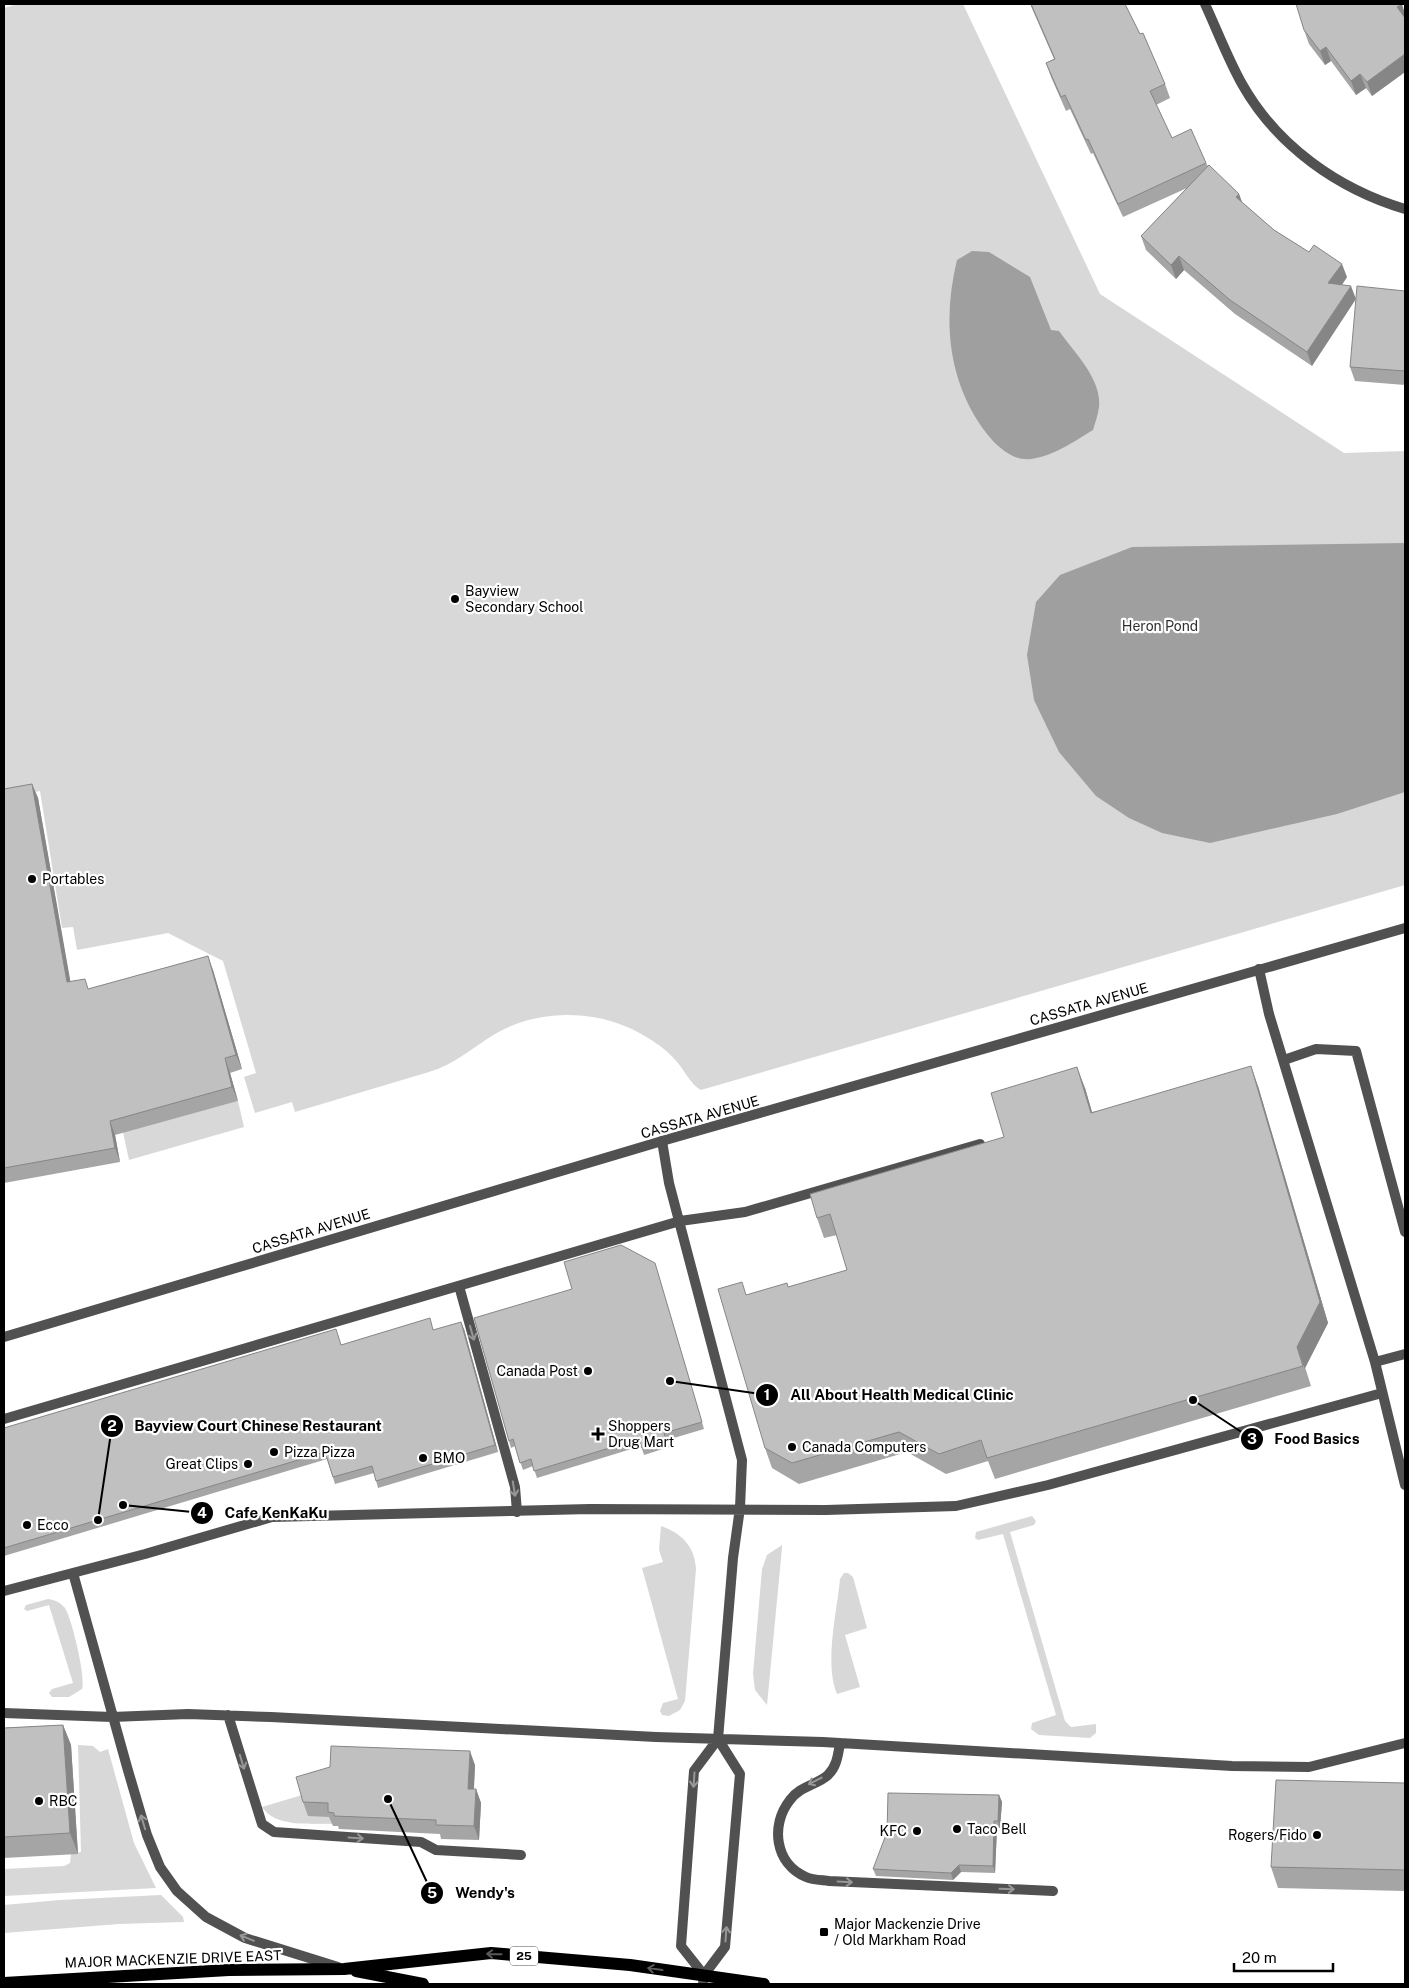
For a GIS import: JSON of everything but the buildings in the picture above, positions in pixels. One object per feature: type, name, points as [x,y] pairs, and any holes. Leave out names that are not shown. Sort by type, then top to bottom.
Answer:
[{"type":"main road","name":"MAJOR MACKENZIE DRIVE EAST","points":[[4,1984],[229,1970],[344,1969],[491,1953],[630,1965],[703,1980],[764,1984]]},
{"type":"main road","name":"MAJOR MACKENZIE DRIVE EAST","points":[[344,1969],[423,1984]]},
{"type":"street","points":[[1205,4],[1242,84],[1286,143],[1315,166],[1358,191],[1405,209]]},
{"type":"street","name":"CASSATA AVENUE","points":[[4,1337],[662,1141],[1405,928]]},
{"type":"street","points":[[1259,969],[1269,1014],[1375,1362],[1405,1485]]},
{"type":"street","points":[[1284,1060],[1316,1050],[1356,1051],[1405,1232]]},
{"type":"street","points":[[662,1141],[669,1183],[742,1460],[740,1508],[732,1558],[718,1739],[694,1771],[681,1946],[703,1980],[725,1947],[740,1774],[718,1739]]},
{"type":"street","points":[[4,1419],[680,1221],[745,1212],[980,1144]]},
{"type":"street","points":[[459,1286],[515,1487],[517,1512]]},
{"type":"street","points":[[1375,1362],[1405,1354]]},
{"type":"street","points":[[4,1591],[272,1517],[740,1508],[826,1510],[956,1506],[1048,1485],[1382,1393]]},
{"type":"street","points":[[73,1573],[112,1717],[147,1835],[160,1867],[177,1891],[206,1917],[246,1938],[344,1969]]},
{"type":"street","points":[[4,1713],[112,1717],[188,1714],[228,1715],[840,1744],[1232,1766],[1309,1767],[1405,1743]]},
{"type":"street","points":[[228,1715],[262,1824],[274,1832],[421,1842],[436,1850],[521,1855]]},
{"type":"street","points":[[840,1744],[837,1763],[827,1776],[799,1790],[789,1800],[778,1823],[778,1838],[781,1851],[785,1861],[795,1871],[808,1878],[829,1881],[1053,1891]]},
{"type":"green space","name":"Bayview Secondary School","points":[[18,4],[963,4],[1100,294],[1344,453],[1405,451],[1405,885],[701,1090],[694,1085],[667,1052],[652,1040],[630,1028],[612,1021],[592,1017],[552,1016],[532,1019],[513,1025],[495,1034],[455,1060],[429,1072],[295,1112],[292,1102],[255,1113],[244,1077],[256,1073],[223,961],[168,933],[77,950],[73,927],[62,928],[40,791],[4,797],[4,8]]},
{"type":"green space","points":[[238,1101],[244,1127],[129,1160],[123,1132]]},
{"type":"green space","points":[[1032,1516],[1036,1521],[1034,1525],[1010,1532],[1065,1721],[1071,1727],[1096,1724],[1096,1733],[1090,1738],[1039,1735],[1031,1729],[1032,1723],[1056,1715],[1003,1534],[978,1540],[975,1538],[976,1532]]},
{"type":"green space","points":[[661,1526],[675,1533],[686,1542],[693,1554],[696,1569],[685,1701],[680,1710],[669,1716],[662,1715],[660,1711],[663,1703],[678,1699],[642,1568],[663,1562],[659,1550]]},
{"type":"green space","points":[[782,1545],[767,1705],[755,1690],[753,1674],[762,1569],[767,1555]]},
{"type":"green space","points":[[844,1573],[848,1573],[853,1577],[867,1628],[845,1635],[860,1687],[837,1694],[833,1682],[831,1653],[840,1579]]},
{"type":"green space","points":[[48,1599],[61,1604],[65,1608],[78,1649],[83,1683],[82,1689],[69,1697],[52,1697],[49,1693],[52,1689],[73,1683],[49,1605],[27,1611],[24,1609],[26,1605]]},
{"type":"green space","points":[[78,1745],[93,1746],[100,1752],[108,1749],[134,1843],[156,1888],[4,1896],[4,1869],[64,1866],[70,1863],[71,1854],[81,1852]]},
{"type":"green space","points":[[302,1795],[333,1817],[333,1824],[304,1824],[285,1821],[268,1814],[262,1807]]},
{"type":"green space","points":[[161,1895],[183,1917],[184,1922],[119,1924],[4,1933],[4,1905]]},
{"type":"shaded area","points":[[972,251],[989,252],[1030,277],[1051,330],[1059,331],[1086,366],[1096,386],[1099,407],[1093,430],[1051,454],[1033,459],[1024,459],[1008,453],[998,446],[987,434],[964,394],[956,373],[952,351],[950,306],[957,260]]},
{"type":"shaded area","name":"Heron Pond","points":[[1405,543],[1405,792],[1337,814],[1210,843],[1162,833],[1129,818],[1096,796],[1059,752],[1034,700],[1027,655],[1036,602],[1060,575],[1132,547]]},
{"type":"place","name":"Bayview Secondary School","points":[[455,599]]},
{"type":"place","name":"Portables","points":[[32,879]]},
{"type":"place","name":"Canada Post","points":[[588,1371]]},
{"type":"place","name":"All About Health Medical Clinic","points":[[670,1381]]},
{"type":"place","name":"Food Basics","points":[[1193,1400]]},
{"type":"place","name":"Shoppers Drug Mart","points":[[598,1434]]},
{"type":"place","name":"Canada Computers","points":[[792,1447]]},
{"type":"place","name":"Pizza Pizza","points":[[274,1452]]},
{"type":"place","name":"BMO","points":[[423,1458]]},
{"type":"place","name":"Great Clips","points":[[248,1464]]},
{"type":"place","name":"Cafe KenKaKu","points":[[123,1505]]},
{"type":"place","name":"Bayview Court Chinese Restaurant","points":[[98,1520]]},
{"type":"place","name":"Ecco","points":[[27,1525]]},
{"type":"place","name":"Wendy's","points":[[388,1799]]},
{"type":"place","name":"RBC","points":[[39,1801]]},
{"type":"place","name":"Taco Bell","points":[[957,1829]]},
{"type":"place","name":"KFC","points":[[917,1831]]},
{"type":"place","name":"Rogers/Fido","points":[[1317,1835]]},
{"type":"place","name":"Major Mackenzie Drive / Old Markham Road","points":[[824,1932]]}]
